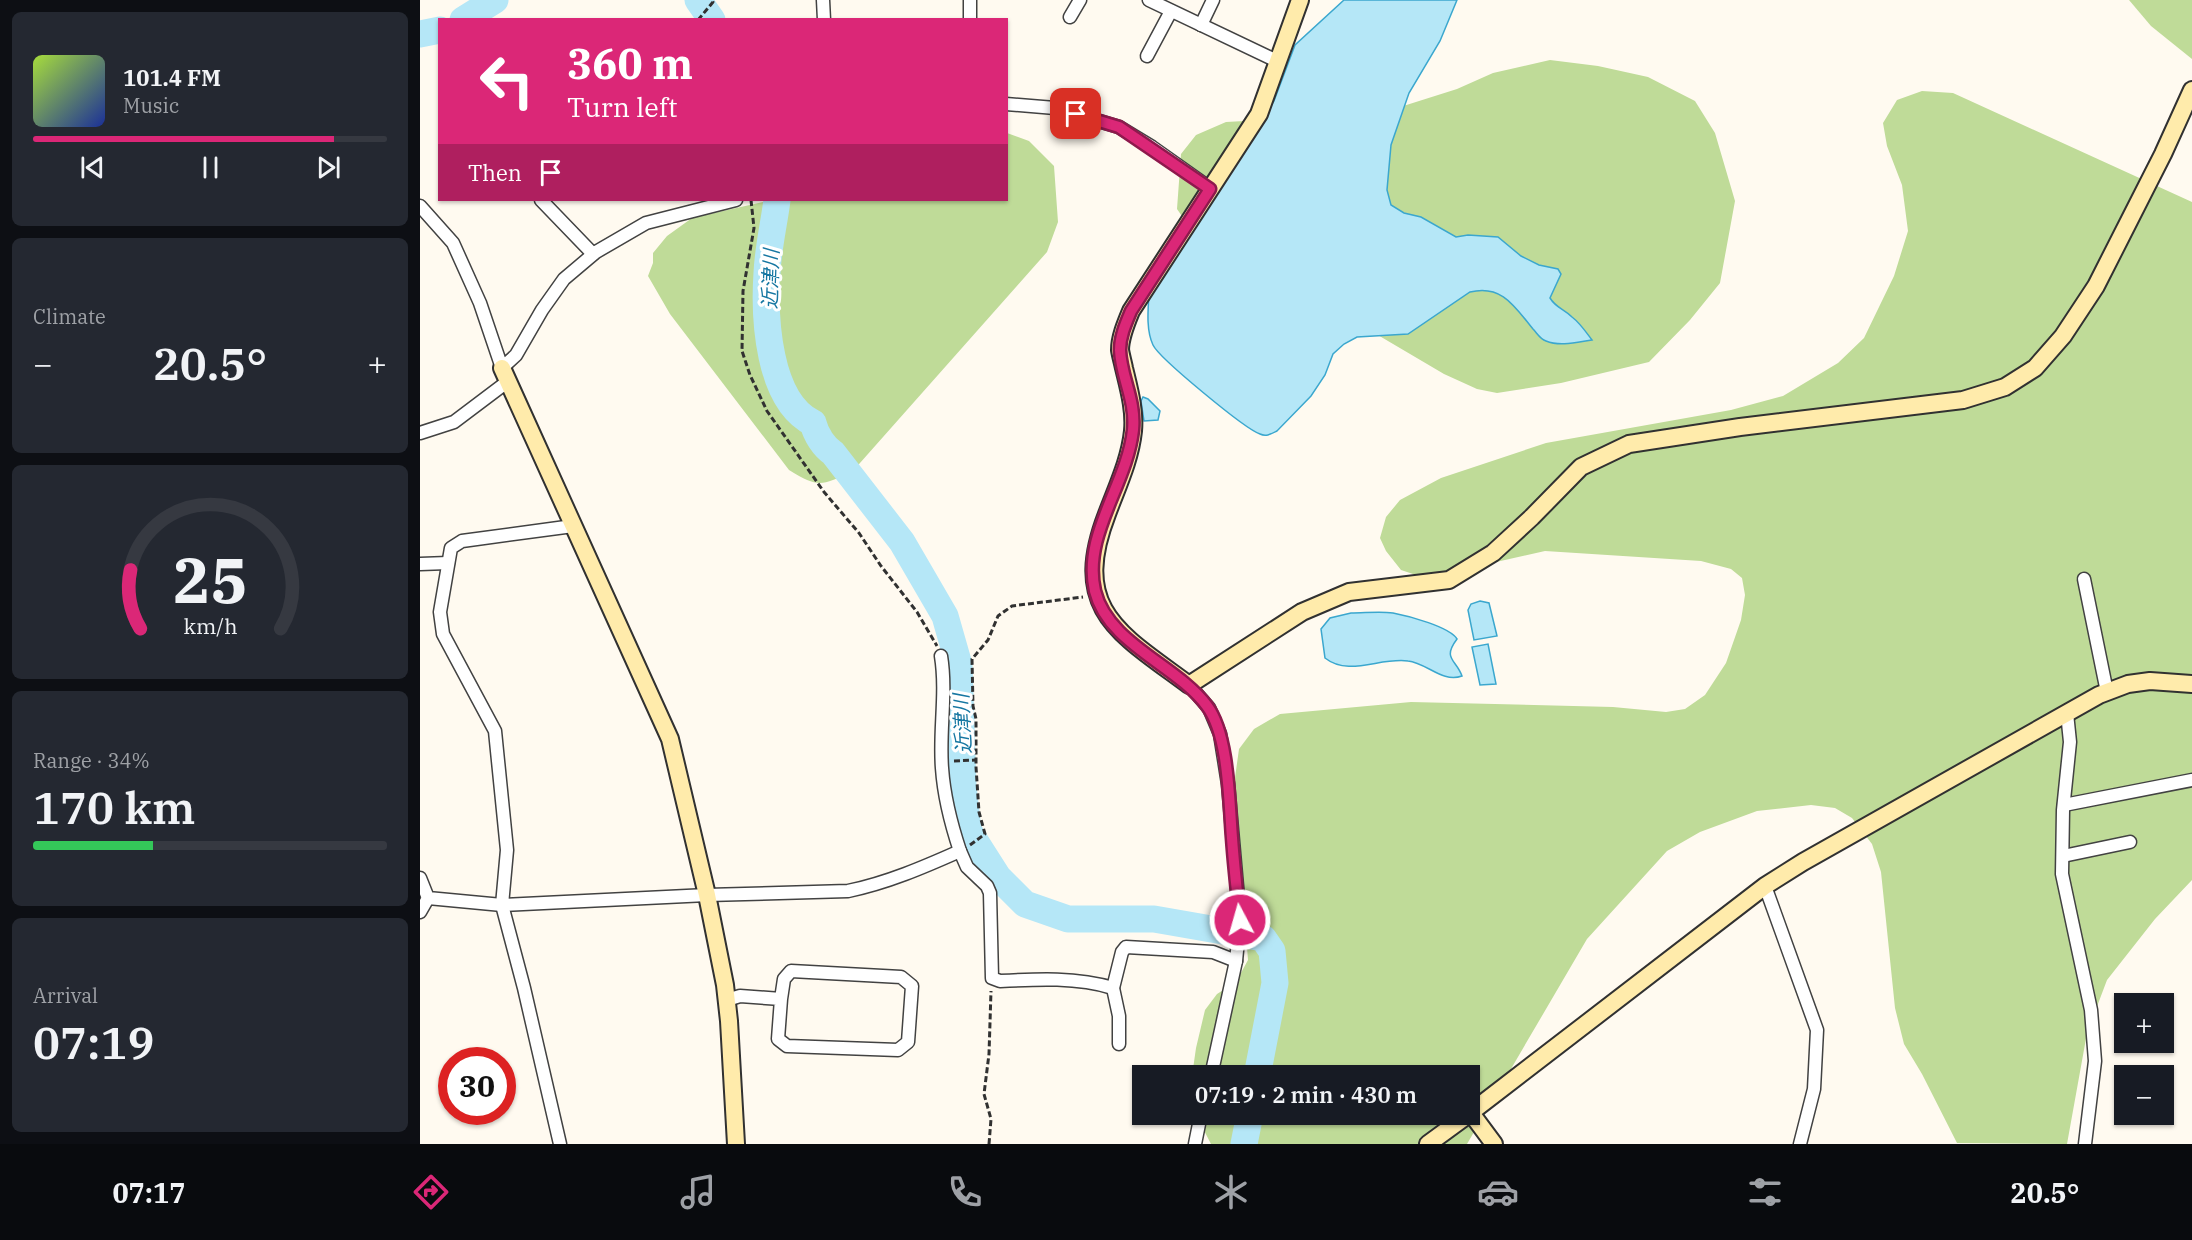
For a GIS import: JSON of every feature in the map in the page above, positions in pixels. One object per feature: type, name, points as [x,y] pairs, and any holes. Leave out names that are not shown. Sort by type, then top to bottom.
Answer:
[{"type":"street","points":[[824,18],[824,0],[832,0]]},
{"type":"street","points":[[970,0],[970,18]]},
{"type":"street","points":[[1070,17],[1080,0]]},
{"type":"street","points":[[1149,0],[1279,62]]},
{"type":"street","points":[[1201,25],[1213,0]]},
{"type":"street","points":[[1213,1065],[1236,961],[1240,920],[1228,784],[1220,734],[1209,708],[1189,685],[1120,632],[1103,611],[1097,596],[1093,563],[1097,539],[1127,461],[1134,417],[1120,351],[1123,331],[1131,311],[1259,114],[1300,0]]},
{"type":"street","points":[[1147,56],[1171,11]]},
{"type":"street","points":[[1189,685],[1302,612],[1349,592],[1449,580],[1493,553],[1533,518],[1581,467],[1629,444],[1963,400],[2005,387],[2035,368],[2063,336],[2096,286],[2163,154],[2192,90]]},
{"type":"street","points":[[1008,104],[1055,108],[1119,127],[1210,189]]},
{"type":"street","points":[[542,201],[593,254]]},
{"type":"street","points":[[420,432],[454,422],[504,375],[542,310],[564,279],[593,254],[646,223],[732,201]]},
{"type":"street","points":[[420,206],[453,243],[480,303],[504,375],[670,739],[706,895],[727,1000],[736,1144]]},
{"type":"street","points":[[560,1144],[524,988],[502,905],[507,850],[495,730],[443,634],[440,612],[451,548],[462,541],[573,526]]},
{"type":"street","points":[[420,564],[448,563]]},
{"type":"street","points":[[2084,579],[2107,692]]},
{"type":"street","points":[[941,656],[944,675],[942,766],[952,828],[967,867],[987,886],[990,893],[992,978],[1000,981],[1051,978],[1113,988]]},
{"type":"street","points":[[1480,1106],[1765,886],[1803,862],[2107,692],[2128,684],[2150,681],[2192,684]]},
{"type":"street","points":[[2067,713],[2070,742],[2064,805],[2062,874],[2091,1010],[2095,1060],[2085,1144]]},
{"type":"street","points":[[2064,805],[2192,780]]},
{"type":"street","points":[[2063,856],[2130,842]]},
{"type":"street","points":[[428,898],[502,905],[849,891],[869,887],[919,869],[961,850]]},
{"type":"street","points":[[420,878],[428,898]]},
{"type":"street","points":[[1765,886],[1817,1030],[1814,1089],[1800,1144]]},
{"type":"street","points":[[420,912],[428,898]]},
{"type":"street","points":[[1119,1044],[1119,1016],[1113,988],[1122,952],[1126,947],[1213,952],[1236,961]]},
{"type":"street","points":[[791,971],[901,977],[912,986],[908,1042],[898,1050],[787,1046],[778,1039],[781,999],[784,979],[791,971]]},
{"type":"street","points":[[727,1000],[740,996],[781,999]]},
{"type":"street","points":[[1195,1144],[1199,1125]]},
{"type":"street","points":[[1428,1144],[1455,1125]]},
{"type":"street","points":[[1479,1125],[1494,1144]]},
{"type":"path","points":[[700,18],[713,2],[712,0]]},
{"type":"path","points":[[752,201],[754,228],[742,291],[742,351],[750,375],[767,411],[824,492],[859,533],[917,612],[934,638],[941,656]]},
{"type":"path","points":[[961,850],[986,834],[979,812],[972,659],[988,640],[998,616],[1012,606],[1097,596]]},
{"type":"path","points":[[953,761],[975,760]]},
{"type":"path","points":[[989,1144],[991,1119],[984,1094],[989,1054],[992,978]]},
{"type":"green space","points":[[2129,0],[2192,0],[2192,59],[2151,26]]},
{"type":"green space","points":[[1550,60],[1598,66],[1648,77],[1695,101],[1715,133],[1735,201],[1720,283],[1690,320],[1649,362],[1561,383],[1497,393],[1477,389],[1444,374],[1186,222],[1177,209],[1181,154],[1196,135],[1226,122],[1378,114],[1457,89],[1493,73]]},
{"type":"green space","points":[[1922,91],[1953,93],[2192,202],[2192,880],[2155,919],[2107,980],[2087,1033],[2067,1144],[1957,1143],[1904,1044],[1895,1008],[1881,872],[1872,844],[1852,818],[1835,808],[1811,805],[1757,811],[1700,832],[1667,851],[1587,939],[1480,1122],[1480,1065],[1194,1065],[1205,1010],[1217,994],[1236,982],[1248,960],[1234,785],[1239,749],[1254,729],[1280,714],[1411,702],[1613,707],[1666,712],[1685,709],[1705,695],[1726,663],[1741,620],[1745,595],[1742,578],[1731,569],[1701,561],[1545,551],[1425,578],[1401,570],[1386,551],[1380,538],[1386,517],[1400,500],[1441,478],[1546,443],[1731,410],[1783,396],[1838,363],[1864,338],[1894,276],[1908,231],[1902,185],[1887,146],[1883,123],[1897,100]]},
{"type":"green space","points":[[1008,133],[1029,141],[1054,166],[1058,222],[1047,252],[852,472],[820,483],[808,480],[789,470],[670,314],[648,276],[653,263],[653,253],[667,236],[692,218],[768,201],[1008,201]]},
{"type":"green space","points":[[1201,1125],[1478,1125],[1467,1144],[1211,1144]]},
{"type":"water","points":[[1344,0],[1457,0],[1440,41],[1409,93],[1391,145],[1387,190],[1391,205],[1404,213],[1421,217],[1456,237],[1468,235],[1498,237],[1521,256],[1539,265],[1558,269],[1561,274],[1550,298],[1578,322],[1592,340],[1563,344],[1551,343],[1539,336],[1507,299],[1491,291],[1470,292],[1408,334],[1357,337],[1344,344],[1333,354],[1325,375],[1311,396],[1277,431],[1269,435],[1262,435],[1221,407],[1186,378],[1153,345],[1149,333],[1149,294],[1274,101],[1295,45]]},
{"type":"water","points":[[1143,397],[1160,411],[1158,420],[1144,421],[1141,401]]},
{"type":"water","points":[[1480,601],[1489,603],[1497,636],[1474,640],[1468,610],[1471,604]]},
{"type":"water","points":[[1351,613],[1393,613],[1418,619],[1446,630],[1457,639],[1450,655],[1462,676],[1448,677],[1408,661],[1344,666],[1325,658],[1321,629],[1330,618]]},
{"type":"water","points":[[1488,644],[1496,684],[1480,685],[1472,647]]},
{"type":"waterway","name":"近津川","points":[[466,18],[495,0]]},
{"type":"waterway","name":"近津川","points":[[698,0],[711,18]]},
{"type":"waterway","name":"近津川","points":[[420,34],[438,30]]},
{"type":"waterway","name":"近津川","points":[[777,201],[766,291],[768,334],[778,378],[786,397],[798,412],[813,423],[824,444],[902,542],[945,616],[959,665],[963,786],[968,830],[998,877],[1025,904],[1068,919],[1154,919],[1263,938],[1272,951],[1275,983],[1259,1065]]},
{"type":"waterway","name":"近津川","points":[[1244,1144],[1248,1125]]},
{"type":"route","points":[[1076,114],[1119,127],[1152,147],[1210,189],[1131,311],[1123,331],[1120,351],[1134,417],[1132,438],[1127,461],[1097,539],[1093,563],[1095,591],[1103,611],[1120,632],[1189,685],[1209,708],[1220,734],[1228,784],[1240,920]]}]
